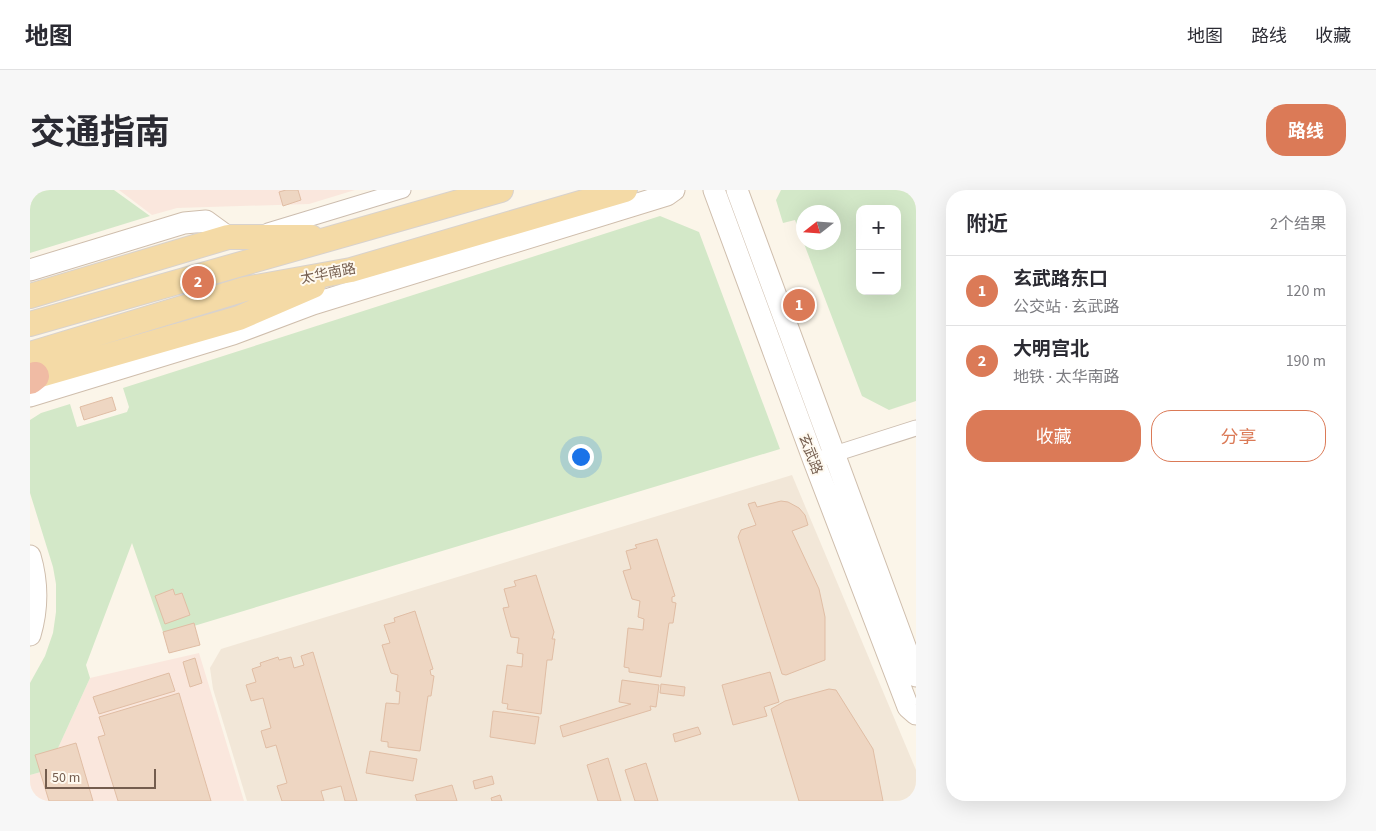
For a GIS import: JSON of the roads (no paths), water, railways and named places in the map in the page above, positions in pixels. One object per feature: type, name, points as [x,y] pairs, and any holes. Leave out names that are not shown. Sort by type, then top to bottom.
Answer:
[{"type":"main road","points":[[30,324],[500,190]]},
{"type":"main road","name":"太华南路","points":[[31,377],[239,318],[351,270],[626,190]]},
{"type":"main road","points":[[30,296],[238,237],[340,237]]},
{"type":"street","points":[[30,270],[184,223],[206,221],[238,237],[403,190]]},
{"type":"street","points":[[31,377],[232,334],[313,304],[667,195],[674,190]]},
{"type":"street","name":"玄武路","points":[[714,190],[814,461],[908,707],[916,714]]},
{"type":"street","name":"玄武路","points":[[736,190],[916,676]]},
{"type":"street","points":[[814,461],[916,428]]},
{"type":"street","points":[[30,556],[37,592],[35,618],[30,635]]},
{"type":"place","name":"大明宫北","points":[[198,282]]},
{"type":"place","name":"玄武路东口","points":[[799,305]]}]
